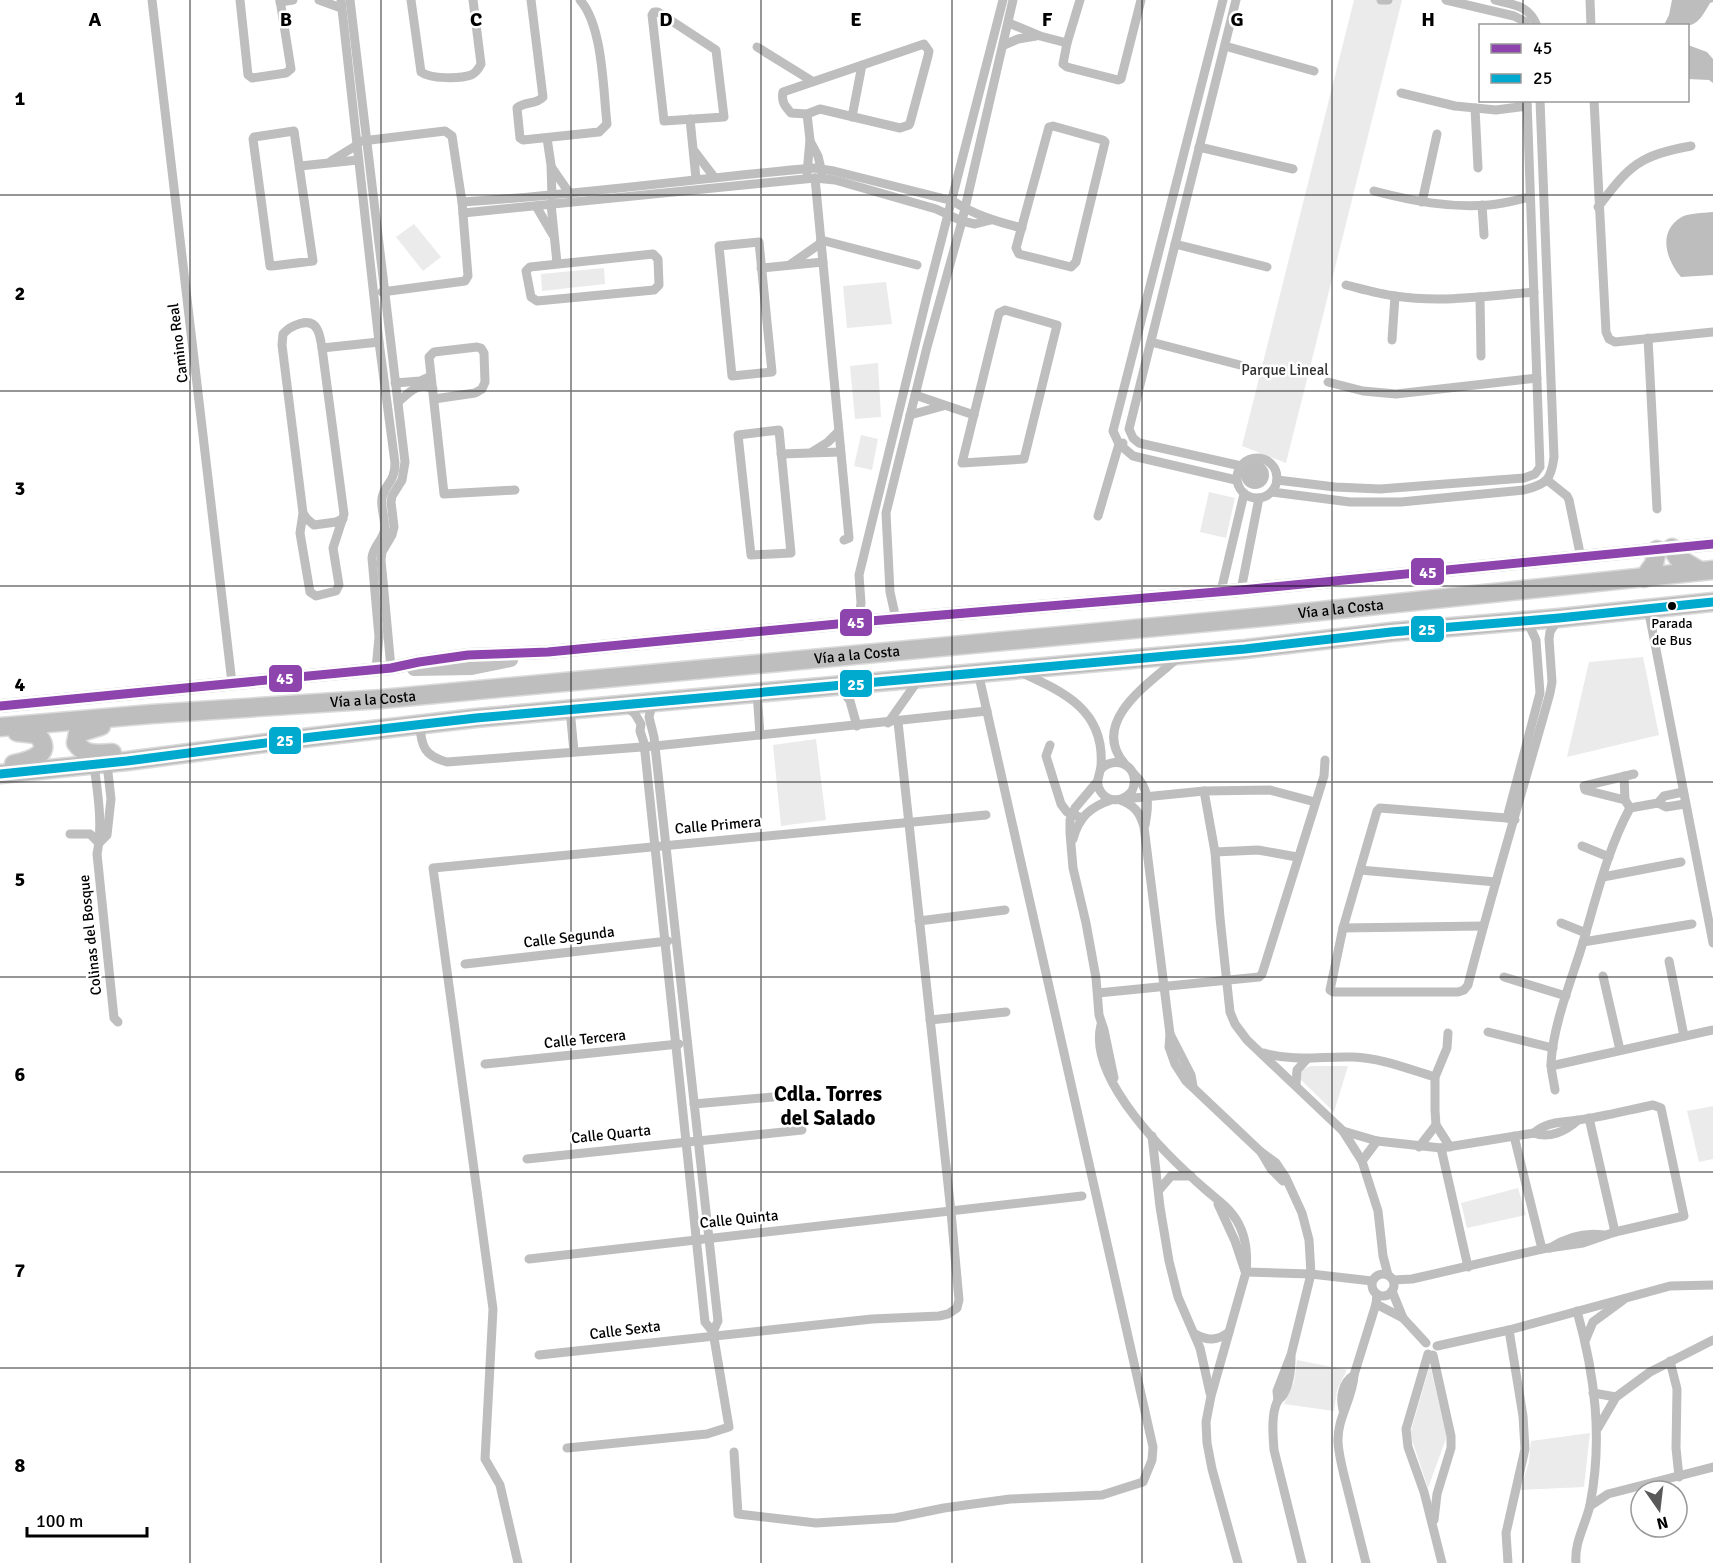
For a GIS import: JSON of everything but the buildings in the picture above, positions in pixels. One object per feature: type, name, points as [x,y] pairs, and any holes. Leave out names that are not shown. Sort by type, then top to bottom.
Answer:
[{"type":"highway","points":[[1644,578],[1665,549],[1706,571]]},
{"type":"highway","name":"Vía a la Costa","points":[[0,727],[393,698],[1273,616],[1706,571]]},
{"type":"highway","name":"Vía a la Costa","points":[[0,774],[570,709],[840,687],[1713,602]]},
{"type":"highway","points":[[152,714],[86,729],[78,733],[76,743],[82,750],[98,754],[269,738],[312,737]]},
{"type":"highway","points":[[0,732],[32,732],[39,736],[42,748],[41,753],[35,759],[0,765]]},
{"type":"street","name":"Camino Real","points":[[152,0],[232,683]]},
{"type":"street","points":[[240,0],[248,75],[252,78],[286,73],[291,69],[280,1],[293,0]]},
{"type":"street","points":[[319,0],[341,4],[378,331],[404,472],[393,496],[391,508],[394,527],[382,552],[381,560],[391,668]]},
{"type":"street","points":[[350,0],[398,402],[395,472],[381,500],[385,528],[373,551],[372,558],[379,637],[376,669]]},
{"type":"street","points":[[411,0],[421,72],[427,77],[471,75],[481,64],[473,0]]},
{"type":"street","points":[[531,0],[543,97],[539,101],[522,104],[518,108],[518,134],[521,139],[599,132],[607,124],[597,34],[591,17],[580,0]]},
{"type":"street","points":[[858,622],[861,603],[859,575],[1004,0]]},
{"type":"street","points":[[896,619],[890,592],[886,513],[965,209],[1013,0]]},
{"type":"street","points":[[1080,0],[1063,64],[1065,67],[1116,80],[1120,79],[1141,0]]},
{"type":"street","points":[[1223,0],[1113,431],[1119,444],[1133,456],[1236,480]]},
{"type":"street","points":[[1236,0],[1129,429],[1133,438],[1139,443],[1241,466]]},
{"type":"street","points":[[1381,0],[1388,0]]},
{"type":"street","points":[[1446,0],[1514,16],[1526,24],[1528,0]]},
{"type":"street","points":[[1495,0],[1528,10],[1536,24]]},
{"type":"street","points":[[1590,0],[1591,24]]},
{"type":"street","points":[[654,12],[658,12],[716,50],[724,117],[690,119],[664,121],[652,15],[654,12]]},
{"type":"street","points":[[1009,23],[1040,36],[1067,43]]},
{"type":"street","points":[[1004,45],[1018,39],[1040,36]]},
{"type":"street","points":[[924,44],[929,51],[909,126],[900,128],[820,109],[807,114],[791,113],[784,105],[783,92],[862,65],[924,44]]},
{"type":"street","points":[[756,46],[812,81]]},
{"type":"street","points":[[1225,46],[1314,71]]},
{"type":"street","points":[[852,117],[862,65]]},
{"type":"street","points":[[984,77],[995,80]]},
{"type":"street","points":[[1277,480],[1335,487],[1380,489],[1524,478],[1535,474],[1540,467],[1527,103],[1496,110],[1455,106],[1401,93]]},
{"type":"street","points":[[1272,492],[1277,480],[1274,467],[1264,459],[1251,459],[1241,466],[1236,480],[1244,494],[1259,498],[1272,492],[1350,502],[1401,501],[1524,490],[1541,486],[1552,475],[1554,457],[1540,102]]},
{"type":"street","points":[[1594,102],[1598,207],[1606,332],[1609,339],[1615,342],[1713,332]]},
{"type":"street","points":[[1475,108],[1478,168]]},
{"type":"street","points":[[807,114],[810,140],[818,156],[815,174],[849,538],[844,540]]},
{"type":"street","points":[[690,119],[696,179]]},
{"type":"street","points":[[1053,126],[1103,140],[1105,142],[1075,264],[1070,266],[1018,254],[1016,248],[1022,228],[1049,127],[1053,126]]},
{"type":"street","points":[[294,131],[300,166],[313,261],[270,266],[254,137],[294,131]]},
{"type":"street","points":[[327,163],[356,143],[368,140],[446,131],[452,136],[462,202],[468,276],[465,281],[374,293]]},
{"type":"street","points":[[1422,202],[1437,135]]},
{"type":"street","points":[[547,138],[551,165],[557,263]]},
{"type":"street","points":[[1598,207],[1621,176],[1642,159],[1691,146]]},
{"type":"street","points":[[1199,147],[1293,169]]},
{"type":"street","points":[[693,150],[714,177]]},
{"type":"street","points":[[300,166],[358,160]]},
{"type":"street","points":[[551,165],[570,194]]},
{"type":"street","points":[[462,202],[536,206],[570,194],[659,188],[696,179],[815,174],[953,201],[991,220],[1022,228]]},
{"type":"street","points":[[463,213],[508,204],[815,174],[936,209],[962,221],[975,224],[991,220]]},
{"type":"street","points":[[1174,191],[1187,195]]},
{"type":"street","points":[[1374,191],[1422,202],[1455,206],[1482,205],[1530,197]]},
{"type":"street","points":[[1482,205],[1484,235]]},
{"type":"street","points":[[536,206],[555,237]]},
{"type":"street","points":[[759,242],[761,268],[772,372],[732,376],[719,246],[759,242]]},
{"type":"street","points":[[788,265],[821,242],[917,265]]},
{"type":"street","points":[[1175,244],[1267,267]]},
{"type":"street","points":[[1532,246],[1546,245]]},
{"type":"street","points":[[653,254],[658,259],[658,285],[654,290],[537,302],[531,297],[526,271],[530,267],[557,263],[653,254]]},
{"type":"street","points":[[761,268],[823,262]]},
{"type":"street","points":[[1346,285],[1395,296],[1420,298],[1480,297],[1534,292]]},
{"type":"street","points":[[1392,340],[1395,296]]},
{"type":"street","points":[[1480,297],[1481,356]]},
{"type":"street","points":[[1005,310],[1056,324],[1024,459],[962,463],[974,415],[1000,312],[1005,310]]},
{"type":"street","points":[[298,324],[315,325],[322,348],[343,519],[333,548],[339,585],[336,591],[316,596],[310,592],[300,533],[303,513],[282,345],[283,334],[288,327],[298,324]]},
{"type":"street","points":[[355,344],[378,331]]},
{"type":"street","points":[[1648,338],[1657,509]]},
{"type":"street","points":[[322,348],[380,342]]},
{"type":"street","points":[[1150,342],[1240,365]]},
{"type":"street","points":[[433,394],[475,393],[482,389],[485,382],[483,351],[477,347],[434,352],[429,357],[436,435],[444,494],[515,490]]},
{"type":"street","points":[[395,383],[420,381],[431,376]]},
{"type":"street","points":[[908,377],[919,380]]},
{"type":"street","points":[[1328,382],[1363,391],[1395,394],[1537,378]]},
{"type":"street","points":[[398,402],[414,388],[421,386],[428,386],[433,394]]},
{"type":"street","points":[[915,395],[974,415]]},
{"type":"street","points":[[910,415],[945,405]]},
{"type":"street","points":[[779,430],[781,454],[791,553],[751,555],[738,435],[779,430]]},
{"type":"street","points":[[810,453],[828,442],[838,432]]},
{"type":"street","points":[[1119,444],[1133,438]]},
{"type":"street","points":[[1098,516],[1119,444]]},
{"type":"street","points":[[781,454],[840,452]]},
{"type":"street","points":[[1547,480],[1569,500],[1581,558]]},
{"type":"street","points":[[1437,485],[1437,498]]},
{"type":"street","points":[[1221,591],[1244,494]]},
{"type":"street","points":[[1241,590],[1259,498]]},
{"type":"street","points":[[303,513],[314,525],[343,519]]},
{"type":"street","points":[[1237,528],[1252,531]]},
{"type":"street","name":"Vía a la Costa","points":[[0,705],[376,669],[472,668],[548,652],[858,622],[1241,590],[1713,544]]},
{"type":"street","points":[[1230,559],[1246,561]]},
{"type":"street","points":[[1648,608],[1713,943]]},
{"type":"street","points":[[1511,819],[1550,693],[1552,676],[1549,639],[1554,624],[1559,618]]},
{"type":"street","points":[[1511,819],[1380,808],[1343,928],[1330,987],[1333,992],[1458,992],[1464,990],[1468,985],[1496,882],[1511,819],[1540,693],[1536,640],[1530,627],[1524,621]]},
{"type":"street","points":[[1183,654],[1105,724],[1100,742],[1101,769],[1097,782],[1082,797],[1077,816],[1070,826],[1071,844],[1073,868],[1086,923],[1098,993],[1101,1025],[1098,1044],[1109,1077],[1133,1114],[1152,1136],[1216,1198],[1236,1241],[1246,1272],[1211,1396],[1206,1422],[1212,1469],[1238,1563]]},
{"type":"street","points":[[1011,669],[1067,696],[1087,714],[1105,724],[1118,756],[1143,784],[1148,797],[1144,827],[1170,1034],[1191,1074],[1193,1086],[1261,1152],[1276,1163],[1286,1178],[1302,1212],[1309,1240],[1311,1274],[1291,1355],[1292,1370],[1284,1395],[1278,1401],[1274,1414],[1274,1450],[1302,1563]]},
{"type":"street","points":[[734,1452],[738,1514],[816,1523],[895,1518],[944,1508],[1010,1499],[1102,1495],[1143,1482],[1149,1472],[1153,1447],[978,672]]},
{"type":"street","points":[[1538,676],[1552,676]]},
{"type":"street","points":[[888,723],[920,678]]},
{"type":"street","points":[[853,709],[862,684]]},
{"type":"street","points":[[840,687],[853,709],[857,726]]},
{"type":"street","points":[[757,692],[760,735]]},
{"type":"street","points":[[567,1448],[707,1434],[729,1427],[714,1334],[718,1321],[655,746],[649,717],[653,701]]},
{"type":"street","points":[[623,704],[636,714],[641,724],[695,1239],[705,1322],[714,1334]]},
{"type":"street","points":[[570,709],[574,752]]},
{"type":"street","points":[[420,725],[422,745],[428,753],[447,762],[644,745],[655,746],[987,711]]},
{"type":"street","name":"Calle Sexta","points":[[539,1355],[714,1334],[948,1314],[957,1308],[959,1300],[951,1212],[898,722]]},
{"type":"street","points":[[1050,745],[1046,756],[1057,792],[1064,808],[1077,816]]},
{"type":"street","points":[[1098,993],[1254,979],[1262,974],[1324,776],[1324,760]]},
{"type":"street","points":[[1101,769],[1111,763],[1124,764]]},
{"type":"street","points":[[70,834],[90,834],[99,843],[107,835],[111,795],[101,764]]},
{"type":"street","name":"Colinas del Bosque","points":[[101,764],[97,854],[114,1018],[118,1022]]},
{"type":"street","points":[[1077,816],[1132,791],[1135,786],[1134,774]]},
{"type":"street","points":[[1634,774],[1584,786],[1585,790],[1628,804],[1658,803],[1666,807],[1685,804]]},
{"type":"street","points":[[1556,1090],[1551,1066],[1553,1048],[1584,937],[1628,804],[1624,776]]},
{"type":"street","points":[[1097,782],[1104,796],[1118,799],[1135,808],[1144,827]]},
{"type":"street","points":[[1118,799],[1204,791],[1270,790],[1315,802]]},
{"type":"street","points":[[1204,791],[1215,852],[1230,1012],[1235,1024],[1247,1040],[1343,1131],[1362,1161],[1378,1210],[1386,1281],[1385,1295],[1376,1299],[1354,1375],[1347,1379],[1343,1390],[1341,1402],[1343,1410],[1337,1440],[1366,1563]]},
{"type":"street","points":[[1057,792],[1070,800],[1082,797]]},
{"type":"street","points":[[1658,803],[1664,796],[1683,792]]},
{"type":"street","points":[[98,796],[111,795]]},
{"type":"street","name":"Calle Primera","points":[[518,1563],[500,1485],[485,1459],[493,1309],[434,868],[987,815]]},
{"type":"street","points":[[1582,846],[1609,857]]},
{"type":"street","points":[[1215,852],[1258,850],[1297,857]]},
{"type":"street","points":[[1603,877],[1681,862]]},
{"type":"street","points":[[1360,870],[1496,882]]},
{"type":"street","points":[[919,921],[1005,910]]},
{"type":"street","points":[[1561,922],[1584,937],[1692,924]]},
{"type":"street","points":[[1343,928],[1483,927]]},
{"type":"street","name":"Calle Segunda","points":[[465,964],[676,940]]},
{"type":"street","points":[[1669,961],[1684,1036]]},
{"type":"street","points":[[1603,976],[1620,1050]]},
{"type":"street","points":[[1504,977],[1566,996]]},
{"type":"street","points":[[930,1020],[1006,1012]]},
{"type":"street","points":[[1551,1066],[1713,1030]]},
{"type":"street","points":[[1488,1032],[1553,1048]]},
{"type":"street","points":[[1448,1033],[1447,1048],[1435,1077],[1436,1125],[1445,1148],[1468,1267]]},
{"type":"street","name":"Calle Tercera","points":[[485,1064],[688,1043]]},
{"type":"street","points":[[1260,1052],[1277,1057],[1306,1059],[1352,1057],[1376,1059],[1435,1077]]},
{"type":"street","points":[[1296,1085],[1297,1070],[1306,1059]]},
{"type":"street","points":[[694,1104],[772,1096]]},
{"type":"street","points":[[1246,1272],[1311,1274],[1386,1281],[1412,1279],[1582,1243],[1684,1216],[1660,1108],[1657,1106],[1577,1121],[1563,1120],[1541,1127],[1534,1133],[1445,1148],[1377,1141],[1343,1131]]},
{"type":"street","points":[[1589,1118],[1611,1234]]},
{"type":"street","points":[[1419,1147],[1436,1125]]},
{"type":"street","name":"Calle Quarta","points":[[527,1159],[802,1131]]},
{"type":"street","points":[[1152,1136],[1169,1261],[1178,1297],[1195,1334],[1206,1367],[1211,1396]]},
{"type":"street","points":[[1514,1136],[1545,1249]]},
{"type":"street","points":[[1362,1161],[1377,1141]]},
{"type":"street","points":[[1159,1190],[1171,1176],[1191,1176]]},
{"type":"street","name":"Calle Quinta","points":[[530,1259],[1082,1196]]},
{"type":"street","points":[[1386,1281],[1372,1288],[1376,1299],[1403,1318],[1426,1343],[1431,1341],[1452,1436],[1451,1448],[1437,1494],[1433,1526]]},
{"type":"street","points":[[1386,1281],[1403,1318]]},
{"type":"street","points":[[1433,1352],[1628,1296],[1670,1286],[1713,1285]]},
{"type":"street","points":[[1585,1341],[1593,1322],[1628,1296]]},
{"type":"street","points":[[1589,1307],[1593,1322]]},
{"type":"street","points":[[1576,1563],[1577,1546],[1590,1506],[1598,1428],[1585,1341],[1577,1311]]},
{"type":"street","points":[[1508,1563],[1506,1533],[1525,1449],[1523,1416],[1509,1330]]},
{"type":"street","points":[[1195,1334],[1204,1339],[1214,1340],[1229,1332]]},
{"type":"street","points":[[1598,1428],[1616,1397],[1650,1372],[1713,1340]]},
{"type":"street","points":[[1433,1352],[1406,1429],[1408,1447],[1424,1492],[1442,1563]]},
{"type":"street","points":[[1670,1361],[1677,1389],[1676,1448],[1679,1477]]},
{"type":"street","points":[[1593,1393],[1616,1397]]},
{"type":"street","points":[[1590,1506],[1608,1494],[1713,1467]]},
{"type":"street","points":[[1593,1483],[1608,1494]]},
{"type":"street","points":[[1424,1492],[1437,1494]]},
{"type":"green space","name":"Parque Lineal","points":[[1354,0],[1402,0],[1286,463],[1242,446]]},
{"type":"green space","points":[[414,224],[441,257],[423,271],[396,237]]},
{"type":"green space","points":[[604,268],[605,284],[542,291],[541,274]]},
{"type":"green space","points":[[886,282],[892,324],[847,328],[843,286]]},
{"type":"green space","points":[[878,363],[881,417],[855,419],[850,366]]},
{"type":"green space","points":[[861,435],[878,439],[872,470],[854,466]]},
{"type":"green space","points":[[1209,492],[1235,498],[1226,538],[1200,532]]},
{"type":"green space","points":[[1643,657],[1659,735],[1567,757],[1589,662]]},
{"type":"green space","points":[[816,739],[826,820],[781,826],[773,745]]},
{"type":"green space","points":[[1311,1066],[1348,1066],[1334,1112],[1300,1079],[1303,1069]]},
{"type":"green space","points":[[1713,1106],[1713,1159],[1699,1162],[1687,1111]]},
{"type":"green space","points":[[1518,1188],[1526,1215],[1467,1228],[1461,1203]]},
{"type":"green space","points":[[1297,1360],[1347,1370],[1337,1390],[1334,1411],[1284,1404],[1294,1382]]},
{"type":"green space","points":[[1430,1365],[1447,1436],[1428,1488],[1410,1434]]},
{"type":"green space","points":[[1590,1433],[1584,1487],[1520,1490],[1529,1462],[1531,1441]]},
{"type":"shaded area","points":[[1672,0],[1713,0],[1700,18],[1689,25],[1664,24]]},
{"type":"shaded area","points":[[1689,45],[1707,52],[1713,59],[1713,83],[1709,80],[1689,79]]},
{"type":"shaded area","points":[[1713,212],[1713,275],[1681,277],[1668,255],[1668,231],[1683,216]]},
{"type":"shaded area","points":[[1255,461],[1265,465],[1269,475],[1265,485],[1255,489],[1245,485],[1241,475],[1245,465]]},
{"type":"transit line","name":"45","points":[[0,706],[391,668],[468,655],[548,652],[858,622],[1241,590],[1713,544]]},
{"type":"transit line","name":"25","points":[[0,774],[127,761],[476,718],[1245,649],[1391,632],[1713,602]]},
{"type":"place","name":"Parada de Bus","points":[[1672,606]]},
{"type":"district","name":"Cdla. Torres del Salado","points":[[828,1106]]}]
